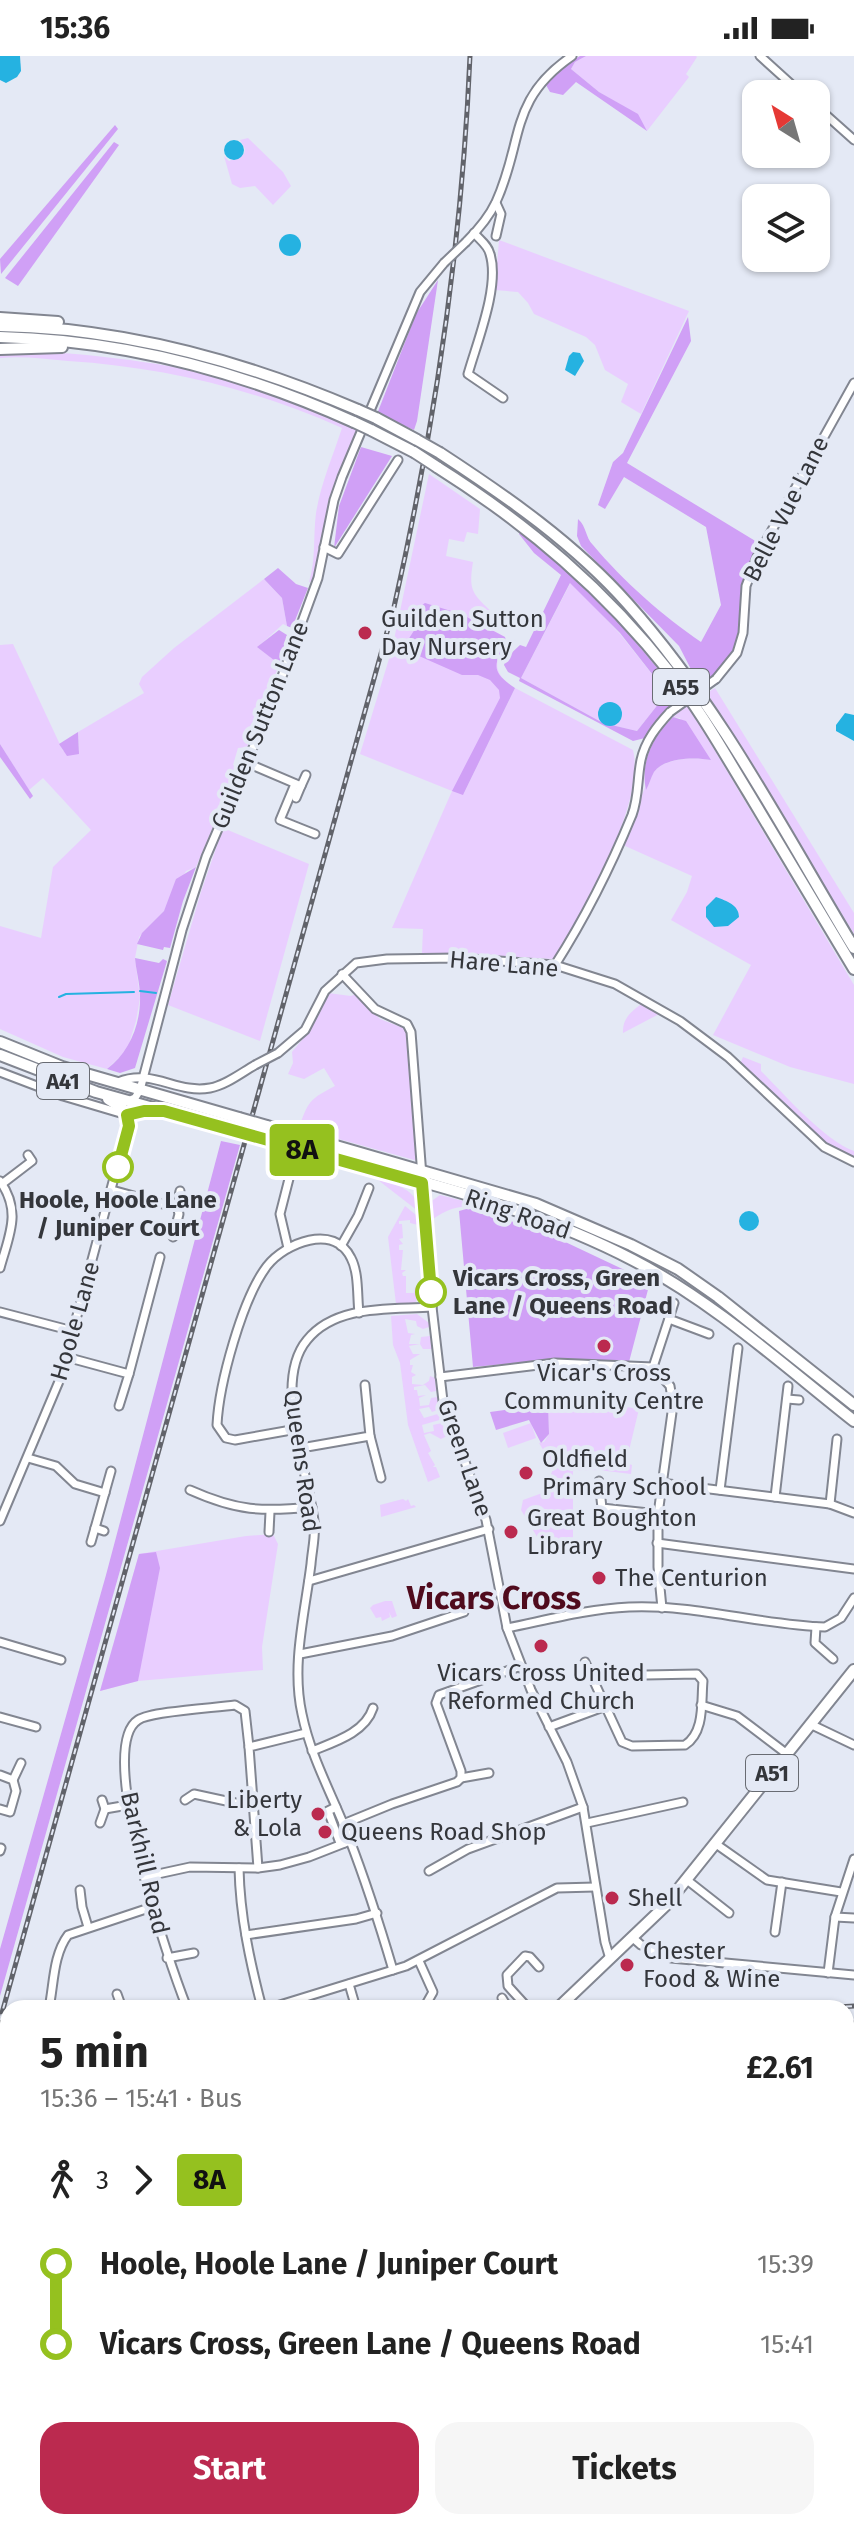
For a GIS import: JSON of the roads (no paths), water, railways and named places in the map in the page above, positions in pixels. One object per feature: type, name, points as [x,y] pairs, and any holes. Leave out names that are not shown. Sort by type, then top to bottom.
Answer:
[{"type":"highway","points":[[0,318],[79,324],[107,334]]},
{"type":"highway","points":[[0,326],[107,334]]},
{"type":"highway","name":"A55","points":[[107,334],[186,350],[321,394],[376,418],[440,453],[528,515],[575,553],[626,601],[683,670],[720,724],[854,948]]},
{"type":"highway","points":[[0,337],[104,347]]},
{"type":"highway","points":[[0,349],[104,347]]},
{"type":"highway","name":"A55","points":[[104,347],[212,368],[319,406],[414,452],[526,527],[616,609],[673,676],[710,730],[854,969]]},
{"type":"highway","name":"Ring Road","points":[[0,1042],[116,1084],[510,1196],[571,1218],[678,1269],[854,1405]]},
{"type":"highway","name":"Ring Road","points":[[0,1055],[96,1092],[538,1218],[633,1260],[679,1286],[717,1312],[854,1421]]},
{"type":"highway","points":[[96,1092],[122,1108],[127,1115],[164,1111]]},
{"type":"highway","name":"A51","points":[[566,2000],[633,1938],[687,1880],[854,1670]]},
{"type":"street","points":[[496,236],[501,214],[496,203],[517,128],[530,97],[551,71],[572,56]]},
{"type":"street","points":[[760,56],[787,80]]},
{"type":"street","points":[[830,119],[854,140]]},
{"type":"street","name":"Guilden Sutton Lane","points":[[140,1090],[182,930],[206,857],[247,763],[314,591],[342,477],[420,292],[474,233],[496,203]]},
{"type":"street","points":[[474,233],[487,247],[492,272],[486,311],[468,374],[503,398]]},
{"type":"street","name":"Belle Vue Lane","points":[[555,965],[578,929],[631,816],[638,797],[645,747],[655,728],[670,712],[716,679],[737,653],[743,633],[746,586],[757,557],[854,383]]},
{"type":"street","points":[[324,547],[338,554],[398,460]]},
{"type":"street","points":[[247,763],[298,785]]},
{"type":"street","points":[[306,775],[280,820],[315,834]]},
{"type":"street","points":[[296,798],[298,785]]},
{"type":"street","name":"Hare Lane","points":[[143,1076],[180,1086],[202,1088],[219,1085],[278,1053],[305,1030],[322,994],[356,963],[387,959],[457,958],[555,965],[615,984],[680,1021],[728,1057],[824,1147],[854,1162]]},
{"type":"street","name":"Green Lane","points":[[342,974],[375,1009],[407,1024],[411,1032],[432,1307],[449,1423],[489,1529],[497,1587],[507,1628],[521,1666],[567,1762],[583,1807],[610,1959]]},
{"type":"street","points":[[0,1072],[63,1096],[127,1115]]},
{"type":"street","points":[[116,1084],[143,1076]]},
{"type":"street","points":[[128,1101],[135,1098],[140,1090]]},
{"type":"street","name":"Hoole Lane","points":[[0,1521],[4,1498],[28,1458],[51,1406],[129,1126],[127,1115]]},
{"type":"street","points":[[0,1268],[13,1219],[12,1202],[1,1183],[32,1161],[28,1155]]},
{"type":"street","points":[[288,1248],[280,1214],[292,1167]]},
{"type":"street","points":[[341,1246],[369,1188]]},
{"type":"street","points":[[112,1190],[177,1206]]},
{"type":"street","points":[[173,1237],[179,1214],[180,1191]]},
{"type":"street","points":[[297,1429],[235,1440],[222,1434],[217,1423],[231,1355],[245,1311],[267,1266],[288,1248],[320,1239],[330,1240],[341,1246],[353,1261],[359,1313]]},
{"type":"street","points":[[119,1406],[160,1257]]},
{"type":"street","points":[[653,1367],[674,1303]]},
{"type":"street","name":"Queens Road","points":[[343,1843],[343,1824],[312,1751],[298,1693],[315,1526],[291,1386],[297,1355],[320,1327],[338,1317],[359,1313],[432,1307]]},
{"type":"street","points":[[0,1312],[73,1331]]},
{"type":"street","points":[[669,1319],[709,1334]]},
{"type":"street","points":[[698,1330],[701,1321]]},
{"type":"street","points":[[720,1490],[740,1354]]},
{"type":"street","points":[[66,1357],[129,1374]]},
{"type":"street","points":[[440,1377],[555,1363],[653,1367],[666,1380],[673,1395],[658,1514],[662,1608]]},
{"type":"street","points":[[365,1385],[370,1436],[381,1478]]},
{"type":"street","points":[[775,1497],[788,1386]]},
{"type":"street","points":[[787,1399],[799,1400]]},
{"type":"street","points":[[301,1448],[370,1436]]},
{"type":"street","points":[[830,1504],[841,1450],[837,1439]]},
{"type":"street","points":[[28,1458],[56,1466],[75,1484],[105,1493]]},
{"type":"street","points":[[91,1542],[100,1530],[111,1471]]},
{"type":"street","points":[[599,1481],[601,1507],[658,1514]]},
{"type":"street","points":[[661,1483],[830,1504],[854,1513]]},
{"type":"street","points":[[190,1490],[234,1507],[270,1512],[312,1507]]},
{"type":"street","points":[[269,1532],[270,1512]]},
{"type":"street","points":[[309,1581],[489,1529]]},
{"type":"street","points":[[657,1543],[854,1569]]},
{"type":"street","points":[[507,1628],[583,1612],[630,1607],[662,1608],[816,1627],[836,1622],[854,1598]]},
{"type":"street","points":[[300,1654],[392,1636],[464,1612]]},
{"type":"street","points":[[816,1627],[815,1643],[833,1659]]},
{"type":"street","points":[[0,1642],[61,1660]]},
{"type":"street","points":[[585,1662],[622,1742],[627,1745],[685,1745],[699,1729],[703,1681],[697,1674],[594,1676]]},
{"type":"street","points":[[461,1778],[436,1703],[439,1695],[521,1666]]},
{"type":"street","name":"Barkhill Road","points":[[184,2000],[152,1907],[128,1805],[125,1737],[139,1719],[235,1705],[245,1711],[258,1868]]},
{"type":"street","points":[[701,1705],[737,1716],[787,1754]]},
{"type":"street","points":[[549,1727],[606,1706]]},
{"type":"street","points":[[312,1751],[350,1734],[368,1719],[373,1708]]},
{"type":"street","points":[[0,1717],[36,1728]]},
{"type":"street","points":[[810,1724],[854,1745]]},
{"type":"street","points":[[249,1747],[306,1733]]},
{"type":"street","points":[[0,1809],[9,1815],[16,1791],[13,1780],[21,1763]]},
{"type":"street","points":[[343,1824],[461,1778],[489,1773]]},
{"type":"street","points":[[0,1775],[13,1780]]},
{"type":"street","points":[[185,1800],[193,1790],[254,1807]]},
{"type":"street","points":[[100,1823],[105,1809],[102,1800]]},
{"type":"street","points":[[587,1823],[683,1802]]},
{"type":"street","points":[[105,1809],[128,1805]]},
{"type":"street","name":"Queens Road","points":[[336,1807],[328,1811],[377,1913],[393,1970]]},
{"type":"street","points":[[427,1871],[468,1849],[583,1807]]},
{"type":"street","points":[[144,1877],[190,1867],[258,1868],[303,1859],[343,1843]]},
{"type":"street","points":[[716,1844],[762,1877],[841,1892]]},
{"type":"street","points":[[828,1973],[835,1917],[854,1859]]},
{"type":"street","points":[[239,1868],[246,1935],[260,2000]]},
{"type":"street","points":[[687,1880],[729,1913]]},
{"type":"street","points":[[775,1932],[782,1882]]},
{"type":"street","points":[[298,2000],[419,1961],[553,1890],[595,1887]]},
{"type":"street","points":[[80,1890],[88,1927]]},
{"type":"street","points":[[50,2000],[51,1984],[63,1942],[68,1935],[152,1907]]},
{"type":"street","points":[[246,1935],[356,1919],[377,1913]]},
{"type":"street","points":[[835,1917],[854,1918]]},
{"type":"street","points":[[633,1938],[641,1945],[671,1958],[854,1975]]},
{"type":"street","points":[[167,1958],[190,1950]]},
{"type":"street","points":[[520,2000],[508,1986],[507,1975],[525,1956],[539,1967]]},
{"type":"street","points":[[419,1961],[433,1992],[428,2000]]},
{"type":"street","points":[[349,1984],[354,2000]]},
{"type":"street","points":[[117,1994],[119,2000]]},
{"type":"water","points":[[0,56],[20,56],[21,71],[6,83],[0,80]]},
{"type":"water","points":[[230,140],[238,140],[244,150],[238,160],[230,160],[224,154],[224,146]]},
{"type":"water","points":[[290,234],[298,237],[301,245],[298,253],[290,256],[282,253],[279,245],[282,237]]},
{"type":"water","points":[[573,352],[580,353],[584,361],[575,376],[565,370]]},
{"type":"water","points":[[610,702],[619,705],[622,714],[619,723],[610,726],[601,723],[598,714],[601,705]]},
{"type":"water","points":[[845,713],[854,715],[854,741],[836,731],[836,725]]},
{"type":"water","points":[[716,897],[737,909],[739,917],[728,926],[714,927],[706,917],[706,907]]},
{"type":"water","points":[[745,1211],[753,1211],[759,1221],[753,1231],[745,1231],[739,1225],[739,1217]]},
{"type":"waterway","points":[[140,991],[156,993]]},
{"type":"waterway","points":[[59,997],[66,994],[134,992]]},
{"type":"railway","points":[[6,2000],[394,607],[422,471],[444,333],[461,195],[470,56]]},
{"type":"place","name":"Guilden Sutton Day Nursery","points":[[365,633]]},
{"type":"place","name":"Hoole, Hoole Lane / Juniper Court","points":[[118,1167]]},
{"type":"place","name":"Vicars Cross, Green Lane / Queens Road","points":[[431,1292]]},
{"type":"place","name":"Vicar's Cross Community Centre","points":[[604,1346]]},
{"type":"place","name":"Oldfield Primary School","points":[[526,1473]]},
{"type":"place","name":"Great Boughton Library","points":[[511,1532]]},
{"type":"place","name":"The Centurion","points":[[599,1578]]},
{"type":"place","name":"Vicars Cross United Reformed Church","points":[[541,1646]]},
{"type":"place","name":"Liberty & Lola","points":[[318,1814]]},
{"type":"place","name":"Queens Road Shop","points":[[325,1832]]},
{"type":"place","name":"Shell","points":[[612,1898]]},
{"type":"place","name":"Chester Food & Wine","points":[[627,1965]]},
{"type":"district","name":"Vicars Cross","points":[[494,1598]]}]
